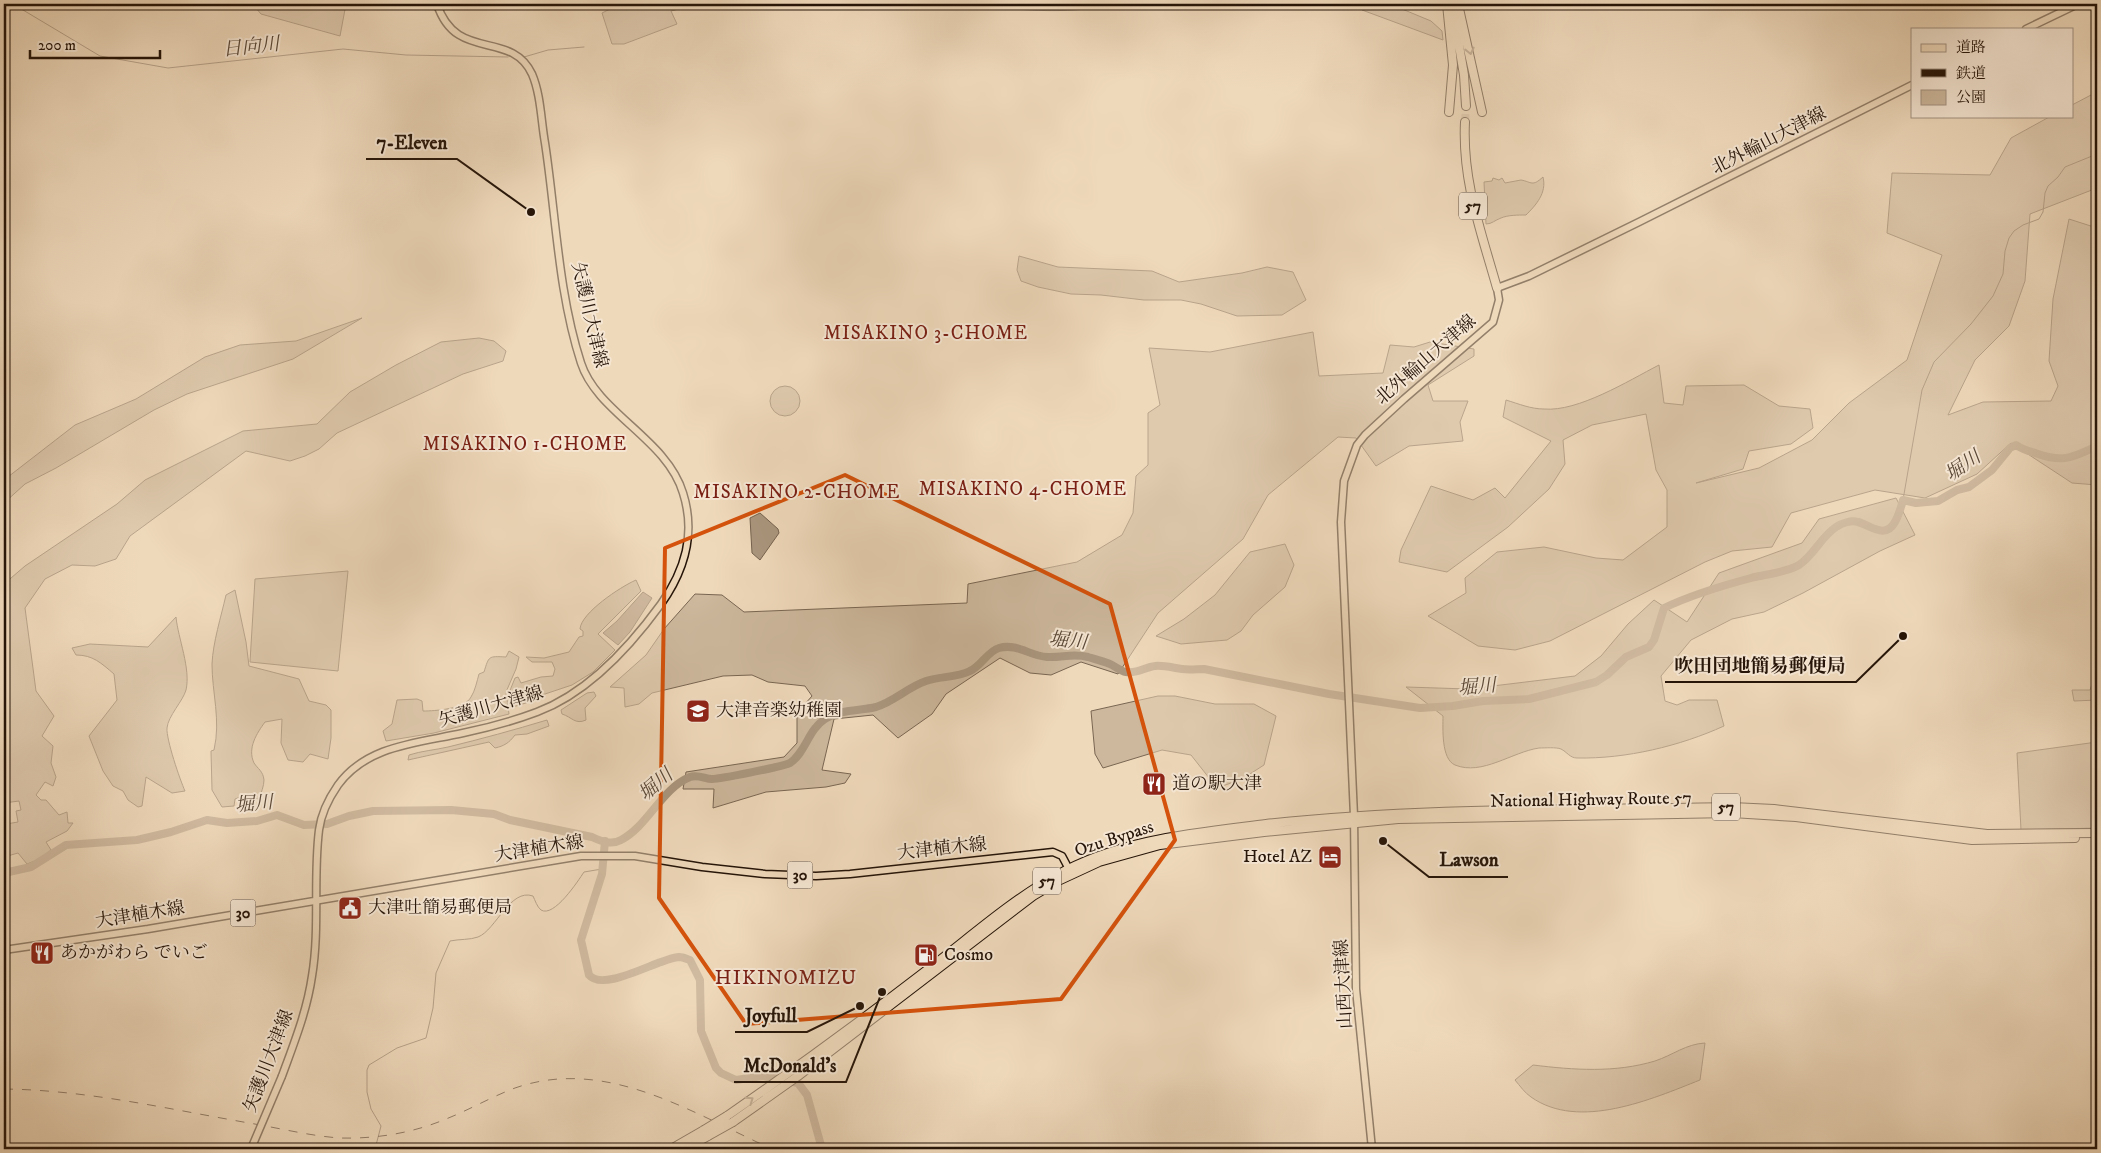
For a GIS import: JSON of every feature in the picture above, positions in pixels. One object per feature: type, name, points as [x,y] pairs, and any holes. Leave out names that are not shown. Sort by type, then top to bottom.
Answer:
[{"type":"highway","points":[[1447,4],[1453,65],[1450,112]]},
{"type":"highway","points":[[1452,4],[1464,74],[1466,106]]},
{"type":"highway","points":[[1458,4],[1482,112]]},
{"type":"highway","name":"57","points":[[1465,122],[1465,162],[1468,185],[1497,288]]},
{"type":"highway","name":"National Highway Route 57","points":[[1354,820],[1443,812],[1732,807],[1774,809],[1987,834],[2097,832]]},
{"type":"highway","name":"National Highway Route 57","points":[[1354,820],[1732,813],[1796,817],[1972,840],[2097,838]]},
{"type":"highway","name":"Ozu Bypass","points":[[671,1149],[706,1133],[776,1087],[798,1076],[1033,896],[1070,872],[1104,854],[1163,838],[1202,832],[1354,820]]},
{"type":"highway","name":"Ozu Bypass","points":[[776,1087],[792,1070],[1020,899],[1054,876],[1070,872]]},
{"type":"highway","name":"Ozu Bypass","points":[[685,1149],[706,1133]]},
{"type":"main road","name":"矢護川大津線","points":[[251,1149],[282,1076],[305,1014],[312,974],[319,828],[328,802],[345,776],[370,757],[388,749],[464,733],[517,719],[538,712],[578,691],[623,650],[654,613],[677,577],[688,550],[687,509],[683,490],[673,470],[660,454],[593,387],[582,365],[566,300],[540,113],[530,71],[520,58],[512,53],[495,46],[472,42],[454,32],[444,21],[437,4]]},
{"type":"main road","points":[[2028,28],[2078,4]]},
{"type":"main road","name":"北外輪山大津線","points":[[1354,820],[1341,522],[1344,481],[1352,456],[1365,435],[1493,322],[1499,300],[1497,288],[1529,276],[1630,227],[1911,86]]},
{"type":"main road","name":"山西大津線","points":[[1354,820],[1356,989],[1371,1148]]},
{"type":"main road","name":"大津植木線","points":[[4,950],[148,929],[581,856],[635,856],[732,871],[816,876],[1053,852],[1062,856],[1070,872]]},
{"type":"highlighted area","points":[[845,475],[1110,604],[1175,840],[1061,999],[746,1024],[659,898],[665,548]]},
{"type":"green space","points":[[256,4],[346,4],[340,36],[261,14],[255,7]]},
{"type":"green space","points":[[620,4],[699,4],[671,11],[677,24],[624,44],[612,44],[602,13]]},
{"type":"green space","points":[[960,4],[1116,4],[1097,8],[1058,11]]},
{"type":"green space","points":[[1357,4],[1390,4],[1431,21],[1442,31],[1443,40],[1362,10]]},
{"type":"green space","points":[[2097,94],[2097,188],[2030,214],[2025,281],[2009,326],[1975,360],[1948,415],[1983,402],[2051,401],[2058,386],[2049,361],[2053,299],[2069,219],[2097,228],[2097,485],[2072,483],[2011,443],[1977,474],[1925,498],[1875,490],[1791,513],[1772,547],[1732,551],[1705,562],[1550,641],[1515,650],[1478,646],[1428,616],[1466,593],[1465,578],[1497,552],[1544,547],[1596,558],[1623,560],[1667,527],[1667,490],[1656,470],[1646,414],[1592,425],[1563,440],[1565,464],[1549,489],[1508,527],[1447,572],[1399,562],[1401,550],[1431,486],[1473,500],[1495,488],[1505,498],[1551,441],[1503,417],[1506,400],[1539,409],[1557,409],[1572,406],[1618,387],[1659,365],[1664,403],[1683,405],[1686,386],[1744,385],[1779,406],[1810,409],[1813,428],[1791,444],[1749,451],[1743,469],[1696,483],[1759,468],[1812,440],[1849,403],[1907,360],[1942,255],[1887,233],[1892,173],[1990,175],[2011,138],[2047,118],[2074,118],[2074,104]]},
{"type":"green space","points":[[1543,177],[1542,193],[1537,203],[1526,215],[1507,216],[1486,224],[1484,182],[1492,181],[1493,178],[1499,180],[1502,178],[1505,183],[1521,180],[1534,183]]},
{"type":"green space","points":[[1019,256],[1058,267],[1152,271],[1179,282],[1242,273],[1267,267],[1293,272],[1306,300],[1282,315],[1237,316],[1201,304],[1181,300],[1144,300],[1071,294],[1038,287],[1021,281],[1017,270]]},
{"type":"green space","points":[[362,318],[293,359],[187,394],[154,410],[56,468],[25,484],[4,503],[4,480],[75,425],[136,399],[205,357],[240,345],[296,341]]},
{"type":"green space","points":[[1313,332],[1319,376],[1383,373],[1390,345],[1414,347],[1430,342],[1474,349],[1474,356],[1428,385],[1433,401],[1468,401],[1460,422],[1463,441],[1409,446],[1376,466],[1356,438],[1338,437],[1268,495],[1243,539],[1158,613],[1118,674],[1081,662],[1051,675],[1030,673],[1000,658],[946,694],[932,714],[898,738],[873,715],[834,719],[822,770],[851,774],[845,783],[826,787],[766,792],[713,808],[714,789],[683,789],[686,772],[784,757],[797,743],[797,713],[812,696],[805,686],[768,682],[752,675],[723,676],[652,693],[639,704],[625,707],[624,688],[610,687],[646,655],[664,629],[695,594],[722,595],[744,612],[967,603],[968,584],[1077,562],[1122,535],[1133,513],[1136,476],[1148,465],[1148,413],[1160,405],[1149,348],[1210,352]]},
{"type":"green space","points":[[479,338],[494,341],[506,351],[503,361],[463,374],[337,433],[319,449],[305,456],[290,461],[246,451],[130,536],[116,559],[95,566],[72,565],[45,579],[25,608],[36,691],[54,716],[42,736],[53,746],[51,763],[56,777],[53,786],[45,782],[36,795],[41,800],[46,800],[59,815],[67,812],[68,823],[73,823],[67,831],[46,842],[51,850],[40,859],[27,864],[18,853],[4,857],[4,822],[6,824],[18,822],[16,811],[21,810],[19,801],[4,803],[4,584],[25,566],[117,504],[145,480],[243,431],[317,424],[350,392],[396,365],[441,342]]},
{"type":"green space","points":[[785,386],[796,390],[800,401],[796,412],[785,416],[774,412],[770,401],[774,390]]},
{"type":"green space","points":[[1896,498],[1915,535],[1880,551],[1764,612],[1732,619],[1691,640],[1661,676],[1665,701],[1677,705],[1689,700],[1717,700],[1724,726],[1689,740],[1633,754],[1596,758],[1572,757],[1559,748],[1539,748],[1486,766],[1465,768],[1450,762],[1447,756],[1443,735],[1443,716],[1406,687],[1468,689],[1575,676],[1601,656],[1628,624],[1654,600],[1687,622],[1719,573],[1802,543],[1819,519]]},
{"type":"green space","points":[[1285,544],[1294,565],[1285,587],[1253,615],[1241,631],[1227,640],[1181,644],[1156,636],[1184,619],[1215,595],[1250,552]]},
{"type":"green space","points":[[348,571],[338,671],[250,662],[255,579]]},
{"type":"green space","points":[[636,580],[641,591],[598,634],[615,650],[593,672],[572,685],[513,707],[509,693],[515,678],[518,677],[521,683],[541,677],[553,676],[555,669],[552,662],[532,662],[526,657],[544,658],[569,652],[579,637],[583,636],[583,631],[580,629],[582,623],[594,608],[621,588]]},
{"type":"green space","points":[[235,590],[249,666],[299,679],[309,701],[326,705],[331,710],[331,738],[328,759],[310,754],[303,762],[288,760],[281,743],[282,719],[265,722],[252,746],[254,763],[264,780],[259,799],[243,796],[235,799],[234,806],[222,807],[212,790],[211,751],[214,750],[217,728],[212,664],[226,595]]},
{"type":"green space","points":[[176,617],[186,663],[187,682],[186,690],[168,723],[167,733],[185,791],[172,793],[146,777],[142,806],[138,807],[128,800],[123,791],[113,786],[103,771],[89,736],[117,700],[114,674],[92,658],[76,655],[72,648],[90,644],[148,647]]},
{"type":"green space","points":[[509,651],[519,657],[506,692],[509,714],[434,733],[386,741],[383,731],[392,724],[397,700],[417,699],[422,701],[423,711],[449,709],[463,704],[472,695],[479,674],[484,672],[488,660],[492,657],[506,657]]},
{"type":"green space","points":[[2095,675],[2097,675],[2097,700],[2074,701],[2072,690],[2090,690]]},
{"type":"green space","points":[[594,692],[596,696],[585,708],[586,720],[579,722],[562,714],[561,710],[587,693]]},
{"type":"green space","points":[[1158,696],[1175,696],[1215,704],[1254,704],[1276,716],[1264,765],[1242,779],[1217,788],[1191,755],[1162,750],[1103,768],[1095,754],[1091,711]]},
{"type":"green space","points":[[547,720],[549,726],[527,734],[515,735],[504,745],[495,748],[489,742],[408,760],[409,755],[460,744]]},
{"type":"green space","points":[[2097,742],[2096,828],[2021,830],[2017,753]]},
{"type":"green space","points":[[1705,1043],[1700,1080],[1638,1103],[1615,1108],[1593,1112],[1571,1111],[1550,1107],[1531,1097],[1515,1080],[1533,1065],[1579,1069],[1610,1069],[1655,1061],[1686,1048]]},
{"type":"shaded area","points":[[760,513],[778,529],[779,533],[760,560],[752,553],[750,518]]},
{"type":"shaded area","points":[[643,592],[652,598],[630,632],[618,645],[603,633],[617,621]]},
{"type":"waterway","name":"日向川","points":[[13,4],[100,56],[168,68],[343,49],[406,55],[508,57]]},
{"type":"waterway","name":"日向川","points":[[524,57],[548,50],[584,47]]},
{"type":"waterway","points":[[1903,500],[1922,390],[1934,362],[1971,324],[1993,296],[2003,274],[2005,251],[2009,238],[2014,231],[2023,225],[2039,219],[2043,212],[2045,193],[2048,186],[2065,167],[2097,154]]},
{"type":"waterway","name":"堀川","points":[[4,873],[31,867],[66,845],[137,840],[171,832],[207,820],[227,823],[257,821],[277,815],[304,825],[327,824],[349,816],[373,811],[451,810],[494,814],[510,820],[592,837],[606,842],[614,842],[631,834],[671,790],[680,782],[690,777],[696,776],[709,779],[786,765],[800,753],[815,729],[825,719],[844,712],[876,707],[926,681],[965,673],[978,666],[995,650],[1006,647],[1018,648],[1047,657],[1077,655],[1088,657],[1126,672],[1158,666],[1204,669],[1329,694],[1420,708],[1453,706],[1483,701],[1529,699],[1596,682],[1607,675],[1626,657],[1649,647],[1654,640],[1664,608],[1717,588],[1794,568],[1804,561],[1831,531],[1844,523],[1855,521],[1877,530],[1887,530],[1895,522],[1903,500],[1916,503],[1938,501],[1957,490],[1969,487],[1992,470],[2010,448],[2016,445],[2026,450],[2055,458],[2068,458],[2097,446]]},
{"type":"waterway","points":[[605,841],[602,874],[581,940],[589,975],[596,979],[607,980],[670,959],[680,957],[690,960],[700,980],[701,1031],[716,1068],[721,1073],[736,1080],[763,1076],[798,1083],[807,1095],[822,1149]]},
{"type":"waterway","points":[[375,1149],[381,1126],[371,1109],[367,1092],[367,1070],[369,1065],[397,1048],[426,1038],[433,1008],[436,973],[450,941],[472,939],[485,933],[510,904],[517,898],[525,895],[533,896],[541,910],[552,909],[559,904],[584,872],[602,869]]},
{"type":"tunnel","points":[[1465,122],[1466,106]]},
{"type":"railway","points":[[4,1089],[35,1090],[97,1097],[158,1106],[306,1134],[354,1138],[381,1136],[421,1128],[515,1088],[549,1080],[582,1079],[615,1084],[648,1093],[680,1105],[772,1149]]},
{"type":"railway","points":[[1442,1149],[1603,1144],[1635,1145],[1663,1149]]},
{"type":"place","name":"7-Eleven","points":[[531,212]]},
{"type":"place","name":"吹田団地簡易郵便局","points":[[1903,636]]},
{"type":"place","name":"大津音楽幼稚園","points":[[698,711]]},
{"type":"place","name":"道の駅大津","points":[[1154,784]]},
{"type":"place","name":"Lawson","points":[[1383,841]]},
{"type":"place","name":"Hotel AZ","points":[[1330,857]]},
{"type":"place","name":"大津吐簡易郵便局","points":[[350,908]]},
{"type":"place","name":"あかがわら でいご","points":[[42,953]]},
{"type":"place","name":"Cosmo","points":[[926,955]]},
{"type":"place","name":"McDonald's","points":[[882,992]]},
{"type":"place","name":"Joyfull","points":[[860,1006]]},
{"type":"district","name":"MISAKINO 3-CHOME","points":[[926,333]]},
{"type":"district","name":"MISAKINO 1-CHOME","points":[[525,444]]},
{"type":"district","name":"MISAKINO 4-CHOME","points":[[1023,489]]},
{"type":"district","name":"MISAKINO 2-CHOME","points":[[797,492]]},
{"type":"district","name":"HIKINOMIZU","points":[[786,978]]}]
